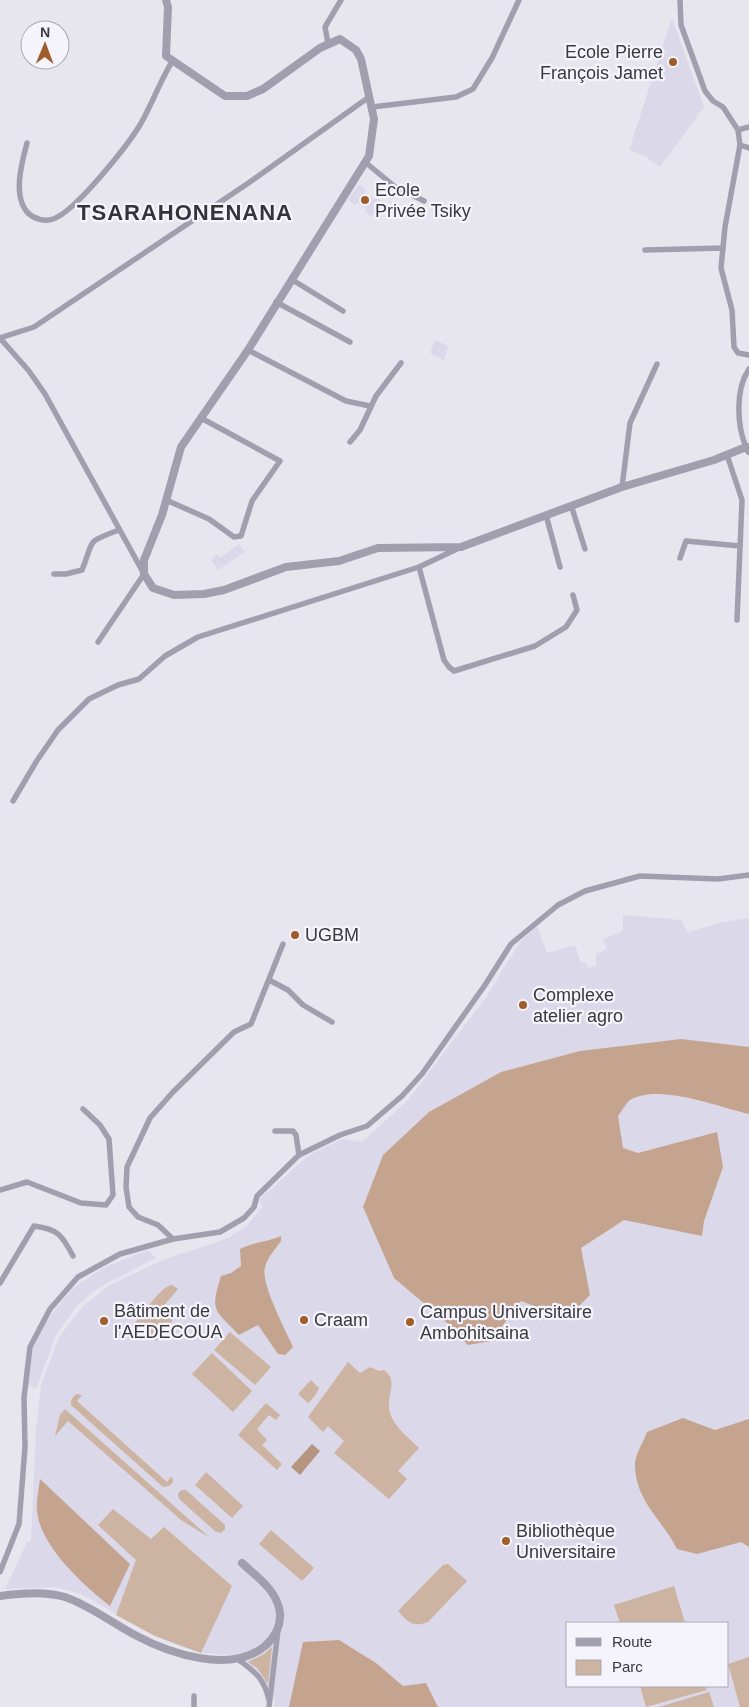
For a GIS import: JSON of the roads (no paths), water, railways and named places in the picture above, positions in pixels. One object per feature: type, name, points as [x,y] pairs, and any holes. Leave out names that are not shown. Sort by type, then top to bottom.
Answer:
[{"type":"street","points":[[98,642],[144,574],[144,560],[166,500],[181,447],[248,350],[276,302],[369,156],[372,138],[372,107],[361,59],[356,50],[343,40],[336,39],[328,43],[263,89],[247,96],[225,96],[166,56],[168,7],[166,0]]},
{"type":"street","points":[[328,43],[325,27],[341,0]]},
{"type":"street","points":[[372,107],[456,97],[473,89],[492,58],[519,0]]},
{"type":"street","points":[[680,0],[681,24],[705,91],[713,101],[722,107],[738,130],[740,145],[721,268],[732,310],[734,347],[738,353],[749,355]]},
{"type":"street","points":[[27,143],[19,177],[25,209],[28,214],[38,219],[51,220],[59,217],[73,204],[111,165],[125,147],[148,109],[161,78],[173,60]]},
{"type":"street","points":[[369,97],[247,184],[34,327],[0,338],[30,371],[41,388],[144,574],[154,588],[164,593],[204,594],[224,590],[278,570],[339,561],[378,548],[461,547]]},
{"type":"street","points":[[738,130],[749,127]]},
{"type":"street","points":[[740,145],[749,148]]},
{"type":"street","points":[[365,162],[394,186],[424,201]]},
{"type":"street","points":[[645,250],[723,248]]},
{"type":"street","points":[[291,279],[343,311]]},
{"type":"street","points":[[276,302],[350,342]]},
{"type":"street","points":[[248,350],[346,401],[370,406]]},
{"type":"street","points":[[350,442],[360,430],[370,406],[401,363]]},
{"type":"street","points":[[622,487],[630,423],[657,364]]},
{"type":"street","points":[[13,801],[58,730],[89,699],[118,685],[139,679],[165,656],[198,637],[419,567],[461,547],[571,505],[622,487],[748,448],[741,434],[738,415],[744,376],[749,369]]},
{"type":"street","points":[[166,500],[209,518],[234,537],[241,536],[252,501],[280,461],[201,418]]},
{"type":"street","points":[[727,455],[742,500],[736,620]]},
{"type":"street","points":[[571,505],[584,549]]},
{"type":"street","points":[[546,515],[560,566]]},
{"type":"street","points":[[54,574],[66,574],[82,570],[88,548],[94,540],[120,530]]},
{"type":"street","points":[[680,558],[686,541],[740,546]]},
{"type":"street","points":[[419,567],[444,660],[448,667],[454,671],[535,646],[566,628],[577,610],[573,595]]},
{"type":"street","points":[[0,1572],[19,1524],[26,1447],[24,1398],[30,1348],[50,1309],[78,1277],[120,1254],[173,1239],[220,1232],[244,1218],[254,1207],[257,1196],[299,1155],[318,1145],[367,1126],[402,1096],[422,1074],[511,944],[558,905],[585,891],[640,876],[718,879],[749,875]]},
{"type":"street","points":[[173,1239],[158,1225],[138,1217],[129,1207],[126,1187],[127,1167],[150,1118],[173,1092],[234,1032],[251,1024],[283,944]]},
{"type":"street","points":[[269,980],[288,990],[303,1005],[332,1022]]},
{"type":"street","points":[[0,1190],[27,1182],[81,1203],[106,1205],[113,1195],[109,1139],[100,1125],[83,1108]]},
{"type":"street","points":[[275,1131],[293,1130],[296,1135],[299,1155]]},
{"type":"street","points":[[0,1283],[34,1226],[49,1228],[63,1236],[73,1256]]},
{"type":"street","points":[[242,1563],[271,1589],[277,1600],[280,1614],[270,1706]]},
{"type":"street","points":[[1,1597],[41,1594],[64,1597],[138,1636],[180,1654],[210,1659],[240,1660],[254,1655],[270,1642],[279,1628]]},
{"type":"street","points":[[240,1660],[257,1674],[265,1684],[270,1706]]},
{"type":"street","points":[[194,1696],[194,1707]]},
{"type":"place","name":"Ecole Pierre François Jamet","points":[[673,62]]},
{"type":"place","name":"Ecole Privée Tsiky","points":[[365,200]]},
{"type":"place","name":"UGBM","points":[[295,935]]},
{"type":"place","name":"Complexe atelier agro","points":[[523,1005]]},
{"type":"place","name":"Craam","points":[[304,1320]]},
{"type":"place","name":"Bâtiment de l'AEDECOUA","points":[[104,1321]]},
{"type":"place","name":"Campus Universitaire Ambohitsaina","points":[[410,1322]]},
{"type":"place","name":"Bibliothèque Universitaire","points":[[506,1541]]},
{"type":"district","name":"TSARAHONENANA","points":[[185,212]]}]
